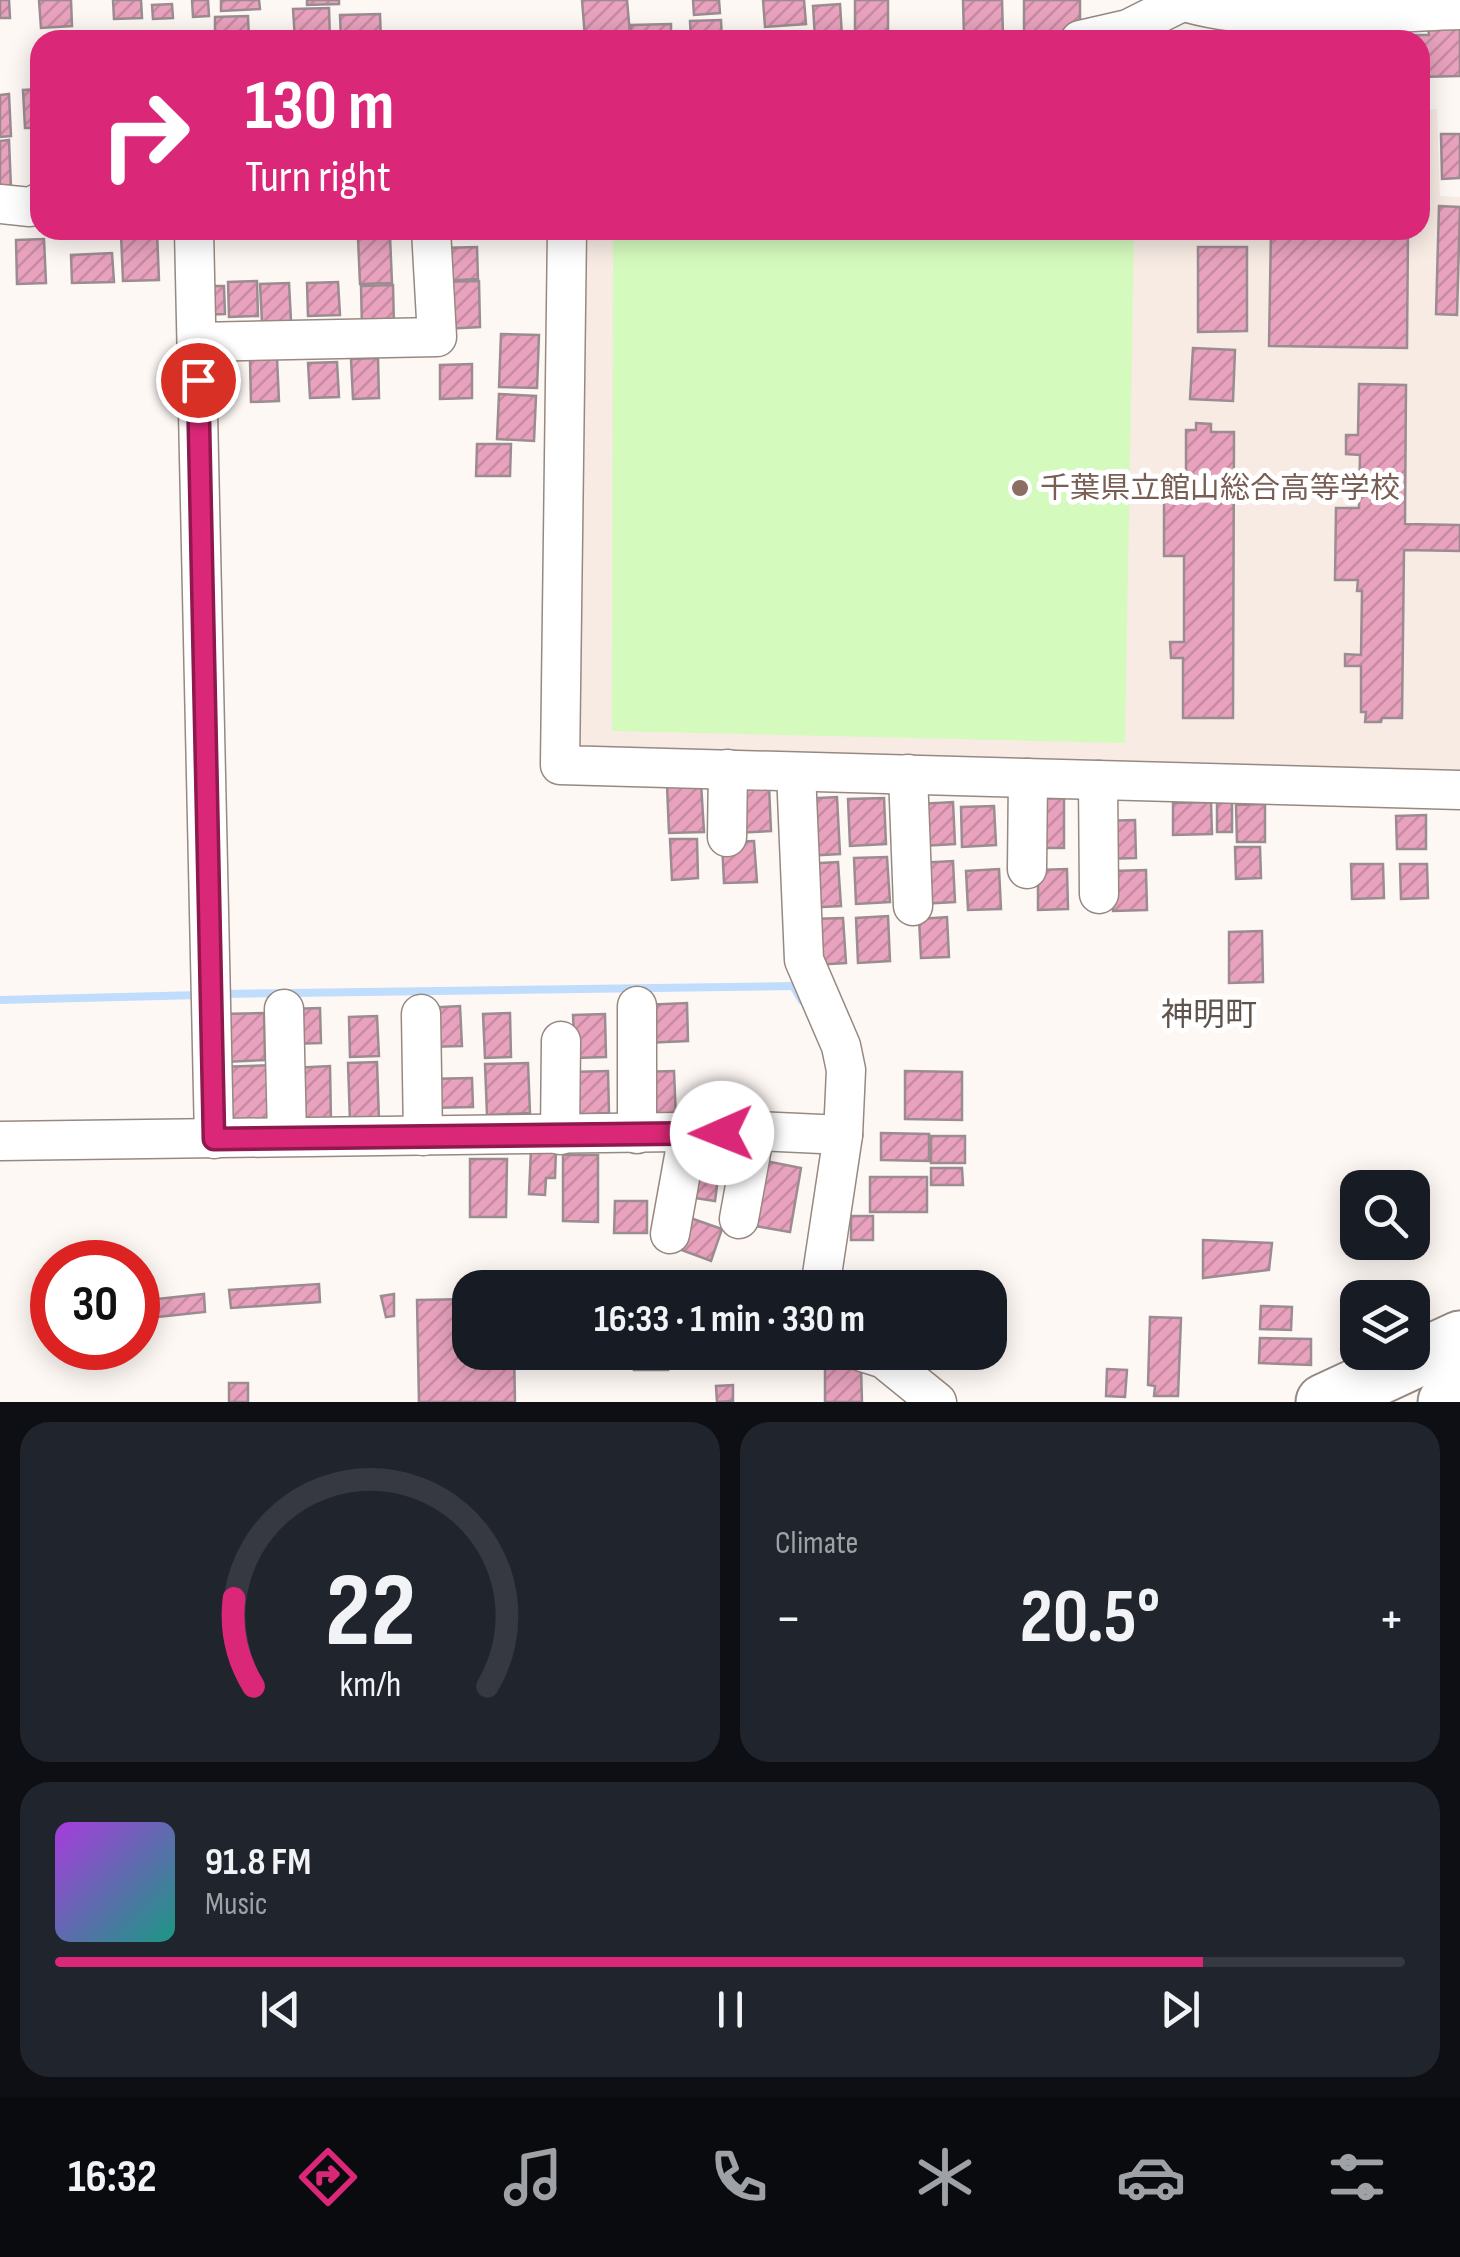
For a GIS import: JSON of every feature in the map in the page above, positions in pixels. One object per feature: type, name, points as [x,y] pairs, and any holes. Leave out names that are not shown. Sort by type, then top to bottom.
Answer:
[{"type":"highway","points":[[1324,1402],[1460,1339]]},
{"type":"highway","points":[[1446,1402],[1460,1396]]},
{"type":"street","points":[[1124,30],[1180,1],[1220,11],[1270,14],[1460,10]]},
{"type":"street","points":[[0,204],[30,207]]},
{"type":"street","points":[[194,240],[214,1139]]},
{"type":"street","points":[[197,342],[437,337],[432,240]]},
{"type":"street","points":[[568,240],[560,766],[1460,790]]},
{"type":"street","points":[[727,838],[728,769]]},
{"type":"street","points":[[796,772],[804,960],[845,1058],[843,1135],[823,1270]]},
{"type":"street","points":[[908,774],[913,906]]},
{"type":"street","points":[[1027,869],[1028,778]]},
{"type":"street","points":[[1098,780],[1099,894]]},
{"type":"street","points":[[637,1006],[637,1134]]},
{"type":"street","points":[[284,1008],[288,1136]]},
{"type":"street","points":[[421,1014],[423,1136]]},
{"type":"street","points":[[560,1135],[562,1041]]},
{"type":"street","points":[[0,1141],[755,1132],[843,1135]]},
{"type":"street","points":[[739,1220],[755,1132]]},
{"type":"street","points":[[670,1234],[688,1134]]},
{"type":"street","points":[[897,1370],[937,1402]]},
{"type":"shaded area","name":"千葉県立館山総合高等学校","points":[[1430,109],[1437,109],[1440,196],[1460,197],[1460,780],[611,754],[576,746],[584,240],[1430,240]]},
{"type":"green space","points":[[613,240],[1134,240],[1125,743],[612,731]]},
{"type":"building","points":[[0,0],[9,0],[10,18],[0,18]]},
{"type":"building","points":[[39,0],[71,0],[72,26],[41,28]]},
{"type":"building","points":[[113,0],[141,0],[142,18],[114,19]]},
{"type":"building","points":[[192,0],[208,0],[209,16],[193,17]]},
{"type":"building","points":[[221,0],[259,0],[260,9],[221,11]]},
{"type":"building","points":[[307,0],[339,0],[339,4],[307,5]]},
{"type":"building","points":[[582,0],[627,0],[630,30],[584,30]]},
{"type":"building","points":[[693,0],[719,0],[720,13],[694,15]]},
{"type":"building","points":[[763,0],[804,0],[806,24],[765,27]]},
{"type":"building","points":[[855,0],[888,0],[888,30],[855,30]]},
{"type":"building","points":[[963,0],[1002,0],[1003,30],[964,30]]},
{"type":"building","points":[[1024,0],[1080,0],[1080,30],[1024,30]]},
{"type":"building","points":[[172,4],[173,18],[153,19],[152,5]]},
{"type":"building","points":[[840,4],[842,30],[814,30],[813,6]]},
{"type":"building","points":[[329,8],[330,30],[294,30],[293,9]]},
{"type":"building","points":[[380,14],[381,30],[341,30],[340,15]]},
{"type":"building","points":[[248,16],[249,30],[215,30],[215,17]]},
{"type":"building","points":[[721,20],[722,30],[690,30],[690,21]]},
{"type":"building","points":[[671,24],[671,30],[631,30],[631,25]]},
{"type":"building","points":[[1428,27],[1460,27],[1460,76],[1430,77]]},
{"type":"building","points":[[23,90],[30,90],[30,128],[25,128]]},
{"type":"building","points":[[9,94],[11,136],[0,137],[0,95]]},
{"type":"building","points":[[1441,134],[1460,134],[1460,178],[1442,179]]},
{"type":"building","points":[[9,140],[11,188],[0,189],[0,141]]},
{"type":"building","points":[[1439,206],[1460,207],[1457,315],[1436,314]]},
{"type":"building","points":[[16,240],[44,240],[46,283],[17,284]]},
{"type":"building","points":[[121,240],[157,240],[159,280],[123,281]]},
{"type":"building","points":[[358,240],[390,240],[392,283],[360,284]]},
{"type":"building","points":[[1271,240],[1408,240],[1407,348],[1269,346]]},
{"type":"building","points":[[477,247],[478,279],[440,281],[439,248]]},
{"type":"building","points":[[1198,247],[1247,247],[1247,331],[1198,332]]},
{"type":"building","points":[[112,253],[114,282],[72,283],[71,255]]},
{"type":"building","points":[[257,281],[258,316],[229,317],[228,282]]},
{"type":"building","points":[[479,281],[480,327],[444,329],[441,282]]},
{"type":"building","points":[[338,282],[340,315],[308,316],[307,283]]},
{"type":"building","points":[[289,283],[291,321],[262,323],[260,284]]},
{"type":"building","points":[[393,285],[394,327],[362,328],[361,286]]},
{"type":"building","points":[[199,286],[224,286],[225,314],[200,315]]},
{"type":"building","points":[[501,334],[539,335],[537,388],[499,387]]},
{"type":"building","points":[[1193,348],[1235,350],[1233,401],[1190,399]]},
{"type":"building","points":[[229,358],[231,398],[201,399],[199,359]]},
{"type":"building","points":[[277,358],[279,401],[251,402],[250,359]]},
{"type":"building","points":[[378,358],[379,398],[353,399],[351,359]]},
{"type":"building","points":[[337,362],[339,397],[310,398],[308,363]]},
{"type":"building","points":[[472,364],[472,398],[440,399],[440,365]]},
{"type":"building","points":[[1359,384],[1406,385],[1405,524],[1460,525],[1460,551],[1404,550],[1402,718],[1382,718],[1381,722],[1365,722],[1366,712],[1361,712],[1361,666],[1345,666],[1345,654],[1361,655],[1362,591],[1357,591],[1358,580],[1335,580],[1336,508],[1359,508],[1360,455],[1346,454],[1346,435],[1358,435]]},
{"type":"building","points":[[499,394],[536,396],[534,441],[497,439]]},
{"type":"building","points":[[1196,423],[1211,424],[1211,432],[1234,432],[1233,718],[1183,718],[1183,658],[1171,658],[1170,642],[1184,642],[1184,556],[1164,556],[1164,494],[1186,494],[1186,430],[1196,430]]},
{"type":"building","points":[[477,444],[511,444],[510,476],[476,476]]},
{"type":"building","points":[[701,783],[704,832],[669,833],[667,785]]},
{"type":"building","points":[[769,786],[771,831],[734,833],[732,788]]},
{"type":"building","points":[[837,797],[840,854],[805,856],[801,799]]},
{"type":"building","points":[[884,798],[886,844],[850,846],[848,799]]},
{"type":"building","points":[[1064,798],[1064,848],[1035,848],[1034,799]]},
{"type":"building","points":[[953,802],[955,844],[922,846],[919,804]]},
{"type":"building","points":[[1211,802],[1212,834],[1173,835],[1173,803]]},
{"type":"building","points":[[1232,802],[1232,832],[1217,832],[1217,803]]},
{"type":"building","points":[[1265,804],[1265,842],[1237,842],[1236,805]]},
{"type":"building","points":[[994,806],[996,845],[962,847],[961,807]]},
{"type":"building","points":[[1426,815],[1426,849],[1397,849],[1396,816]]},
{"type":"building","points":[[1135,820],[1136,858],[1103,859],[1102,821]]},
{"type":"building","points":[[670,839],[697,839],[698,878],[672,880]]},
{"type":"building","points":[[754,841],[757,882],[724,883],[722,842]]},
{"type":"building","points":[[1235,847],[1260,847],[1261,878],[1236,879]]},
{"type":"building","points":[[887,857],[890,902],[856,904],[854,858]]},
{"type":"building","points":[[953,861],[955,902],[920,904],[918,863]]},
{"type":"building","points":[[838,862],[841,906],[804,908],[802,864]]},
{"type":"building","points":[[1351,864],[1383,864],[1384,898],[1352,899]]},
{"type":"building","points":[[1400,864],[1427,864],[1428,898],[1401,899]]},
{"type":"building","points":[[999,869],[1001,909],[968,910],[966,871]]},
{"type":"building","points":[[1067,869],[1068,909],[1038,910],[1038,870]]},
{"type":"building","points":[[1146,870],[1147,910],[1113,911],[1112,871]]},
{"type":"building","points":[[888,916],[890,961],[858,963],[856,918]]},
{"type":"building","points":[[947,917],[949,957],[921,958],[919,919]]},
{"type":"building","points":[[843,918],[846,963],[813,965],[810,919]]},
{"type":"building","points":[[1262,931],[1263,982],[1229,983],[1229,932]]},
{"type":"building","points":[[687,1003],[688,1041],[644,1043],[643,1005]]},
{"type":"building","points":[[460,1006],[462,1046],[426,1047],[425,1008]]},
{"type":"building","points":[[320,1008],[321,1043],[290,1044],[289,1009]]},
{"type":"building","points":[[264,1013],[265,1060],[224,1062],[222,1014]]},
{"type":"building","points":[[510,1013],[511,1057],[485,1058],[483,1014]]},
{"type":"building","points":[[605,1014],[606,1057],[575,1058],[573,1015]]},
{"type":"building","points":[[377,1016],[379,1056],[350,1057],[349,1017]]},
{"type":"building","points":[[377,1062],[379,1120],[350,1121],[348,1063]]},
{"type":"building","points":[[528,1063],[530,1113],[487,1115],[485,1064]]},
{"type":"building","points":[[276,1065],[278,1130],[220,1132],[218,1067]]},
{"type":"building","points":[[330,1066],[331,1121],[294,1122],[292,1068]]},
{"type":"building","points":[[608,1071],[609,1113],[571,1115],[569,1072]]},
{"type":"building","points":[[674,1071],[676,1118],[640,1119],[638,1072]]},
{"type":"building","points":[[905,1071],[962,1072],[962,1120],[905,1119]]},
{"type":"building","points":[[472,1078],[473,1107],[426,1108],[425,1079]]},
{"type":"building","points":[[722,1094],[723,1116],[699,1116],[699,1095]]},
{"type":"building","points":[[881,1133],[929,1134],[929,1161],[881,1160]]},
{"type":"building","points":[[931,1136],[965,1136],[965,1163],[931,1163]]},
{"type":"building","points":[[531,1149],[556,1149],[555,1178],[546,1178],[545,1195],[529,1194]]},
{"type":"building","points":[[563,1155],[598,1155],[598,1222],[563,1221]]},
{"type":"building","points":[[688,1158],[720,1163],[715,1201],[682,1196]]},
{"type":"building","points":[[470,1159],[507,1159],[506,1217],[470,1217]]},
{"type":"building","points":[[761,1160],[801,1168],[790,1232],[749,1225]]},
{"type":"building","points":[[931,1168],[962,1168],[963,1185],[931,1185]]},
{"type":"building","points":[[870,1177],[927,1177],[927,1212],[870,1212]]},
{"type":"building","points":[[615,1201],[647,1201],[647,1233],[614,1233]]},
{"type":"building","points":[[679,1214],[722,1229],[711,1261],[668,1245]]},
{"type":"building","points":[[851,1216],[873,1216],[873,1240],[851,1240]]},
{"type":"building","points":[[1203,1240],[1272,1243],[1269,1270],[1203,1278]]},
{"type":"building","points":[[319,1284],[320,1302],[231,1308],[229,1290]]},
{"type":"building","points":[[204,1294],[205,1312],[160,1317],[160,1299]]},
{"type":"building","points":[[394,1294],[394,1316],[386,1317],[381,1296]]},
{"type":"building","points":[[452,1299],[452,1370],[514,1370],[515,1402],[419,1402],[417,1300]]},
{"type":"building","points":[[1261,1306],[1292,1307],[1291,1330],[1260,1329]]},
{"type":"building","points":[[1150,1317],[1181,1318],[1178,1396],[1154,1396],[1155,1386],[1148,1385]]},
{"type":"building","points":[[1260,1338],[1311,1339],[1311,1365],[1259,1363]]},
{"type":"building","points":[[1107,1369],[1127,1370],[1125,1397],[1106,1396]]},
{"type":"building","points":[[825,1370],[861,1370],[862,1402],[825,1402]]},
{"type":"building","points":[[229,1383],[248,1383],[248,1402],[229,1402]]},
{"type":"building","points":[[733,1385],[733,1401],[717,1402],[716,1386]]},
{"type":"waterway","points":[[220,994],[793,986],[802,1001]]},
{"type":"waterway","points":[[0,1000],[201,995]]},
{"type":"place","name":"千葉県立館山総合高等学校","points":[[1020,488]]},
{"type":"district","name":"神明町","points":[[1209,1014]]},
{"type":"route","points":[[198,380],[214,1139],[722,1133]]}]
